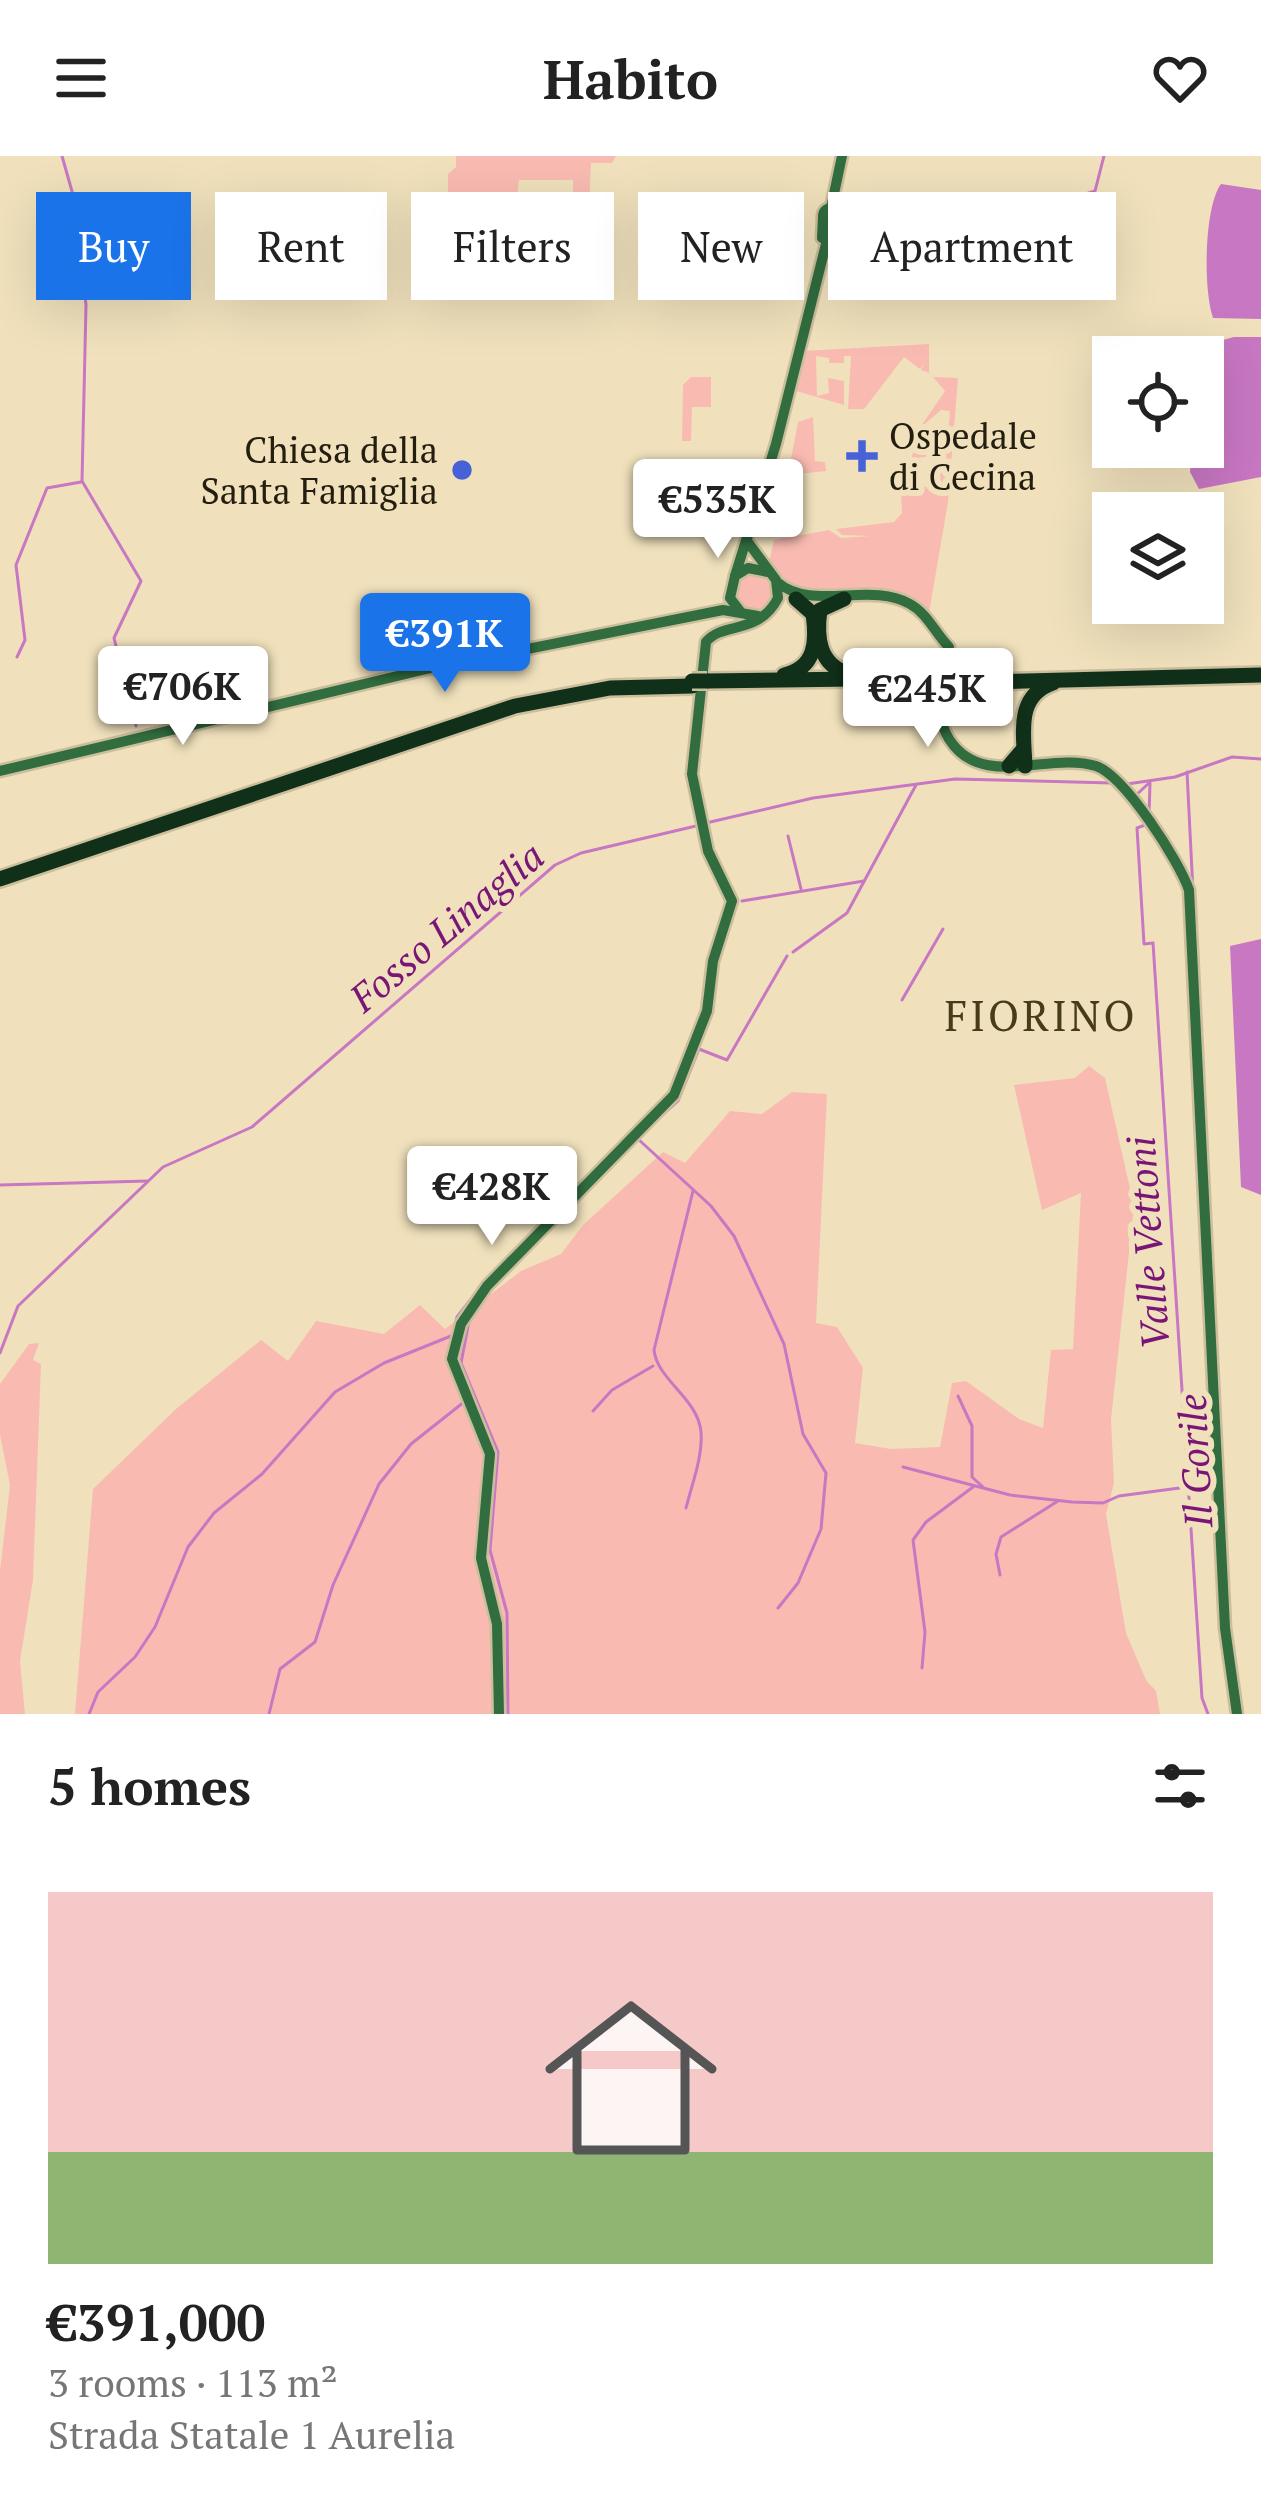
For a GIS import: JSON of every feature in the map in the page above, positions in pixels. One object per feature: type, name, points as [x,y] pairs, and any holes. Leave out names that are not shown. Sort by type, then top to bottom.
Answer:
[{"type":"highway","points":[[844,598],[820,610],[820,645],[831,665],[856,677]]},
{"type":"highway","points":[[764,679],[793,674],[813,653],[814,618],[796,599]]},
{"type":"highway","points":[[700,683],[856,677],[977,682],[1261,673]]},
{"type":"highway","points":[[0,877],[514,701],[609,683],[1261,673]]},
{"type":"highway","points":[[1023,761],[1028,701],[1042,686],[1072,679]]},
{"type":"highway","points":[[977,682],[1003,689],[1014,700],[1023,761]]},
{"type":"main road","points":[[702,614],[720,607],[736,576],[776,444],[842,156]]},
{"type":"main road","points":[[499,1714],[497,1624],[481,1558],[490,1454],[452,1366],[454,1346],[464,1317],[487,1286],[677,1090],[707,1011],[714,955],[732,906],[702,826],[692,760],[704,647],[714,633],[745,629],[771,609],[774,577],[748,544],[749,523]]},
{"type":"main road","points":[[736,576],[756,567],[797,594],[901,599],[922,612],[939,651]]},
{"type":"main road","points":[[730,590],[743,613],[745,629]]},
{"type":"main road","points":[[0,771],[246,709],[702,614],[771,609],[796,599],[887,599],[909,606],[928,625],[939,651],[941,721],[952,744],[978,763],[1086,764],[1116,779],[1180,870],[1190,896],[1225,1628],[1238,1714]]},
{"type":"shaded area","points":[[456,156],[616,156],[612,163],[591,163],[590,192],[573,192],[573,180],[519,180],[518,192],[448,192],[448,174],[456,167]]},
{"type":"shaded area","points":[[1221,184],[1261,190],[1261,319],[1213,318],[1207,249],[1211,211]]},
{"type":"shaded area","points":[[1261,337],[1261,477],[1199,489],[1190,468],[1224,468],[1224,340]]},
{"type":"shaded area","points":[[929,344],[929,373],[921,370],[925,363],[920,369],[904,357],[864,409],[848,409],[851,356],[844,356],[844,363],[829,363],[829,358],[816,356],[817,396],[829,393],[828,378],[844,381],[844,405],[793,390],[803,351]]},
{"type":"shaded area","points":[[691,377],[711,377],[711,407],[692,407],[691,441],[682,441],[683,385]]},
{"type":"shaded area","points":[[933,377],[958,378],[948,502],[929,613],[904,598],[798,592],[769,563],[774,540],[829,530],[841,538],[870,536],[842,535],[836,529],[894,522],[902,513],[901,490],[941,485],[938,455],[911,459],[920,434],[920,440],[947,445],[950,411],[941,410],[919,429],[945,391]]},
{"type":"shaded area","points":[[813,417],[815,461],[825,462],[826,471],[788,475],[798,422]]},
{"type":"shaded area","points":[[754,571],[769,577],[775,592],[769,607],[754,613],[739,607],[733,592],[739,577]]},
{"type":"shaded area","points":[[1261,939],[1261,1195],[1241,1187],[1230,946]]},
{"type":"shaded area","points":[[1089,1066],[1105,1078],[1134,1206],[1111,1420],[1114,1483],[1106,1514],[1126,1633],[1146,1680],[1156,1691],[1160,1714],[75,1714],[93,1489],[176,1409],[261,1340],[288,1361],[316,1321],[384,1334],[420,1305],[445,1329],[521,1271],[561,1254],[583,1225],[663,1152],[685,1163],[730,1111],[762,1114],[792,1092],[827,1094],[816,1323],[837,1327],[863,1368],[855,1443],[891,1449],[940,1447],[952,1383],[966,1381],[1019,1419],[1043,1428],[1051,1350],[1073,1349],[1081,1193],[1042,1210],[1014,1085],[1075,1078]]},
{"type":"shaded area","points":[[39,1343],[33,1360],[41,1364],[33,1580],[20,1661],[25,1714],[0,1714],[0,1571],[10,1485],[0,1435],[0,1384],[29,1344]]},
{"type":"waterway","points":[[62,156],[75,202],[86,305],[82,481],[141,581],[114,638],[136,726]]},
{"type":"waterway","points":[[1092,192],[1104,156]]},
{"type":"waterway","points":[[17,657],[25,640],[16,565],[47,488],[81,482]]},
{"type":"waterway","name":"Fosso Linaglia","points":[[1127,784],[1175,777],[1232,757],[1261,759]]},
{"type":"waterway","name":"Il Gorile","points":[[1187,772],[1227,1570]]},
{"type":"waterway","name":"Fosso Linaglia","points":[[706,823],[813,798],[955,779],[1112,783]]},
{"type":"waterway","points":[[1134,797],[1149,783]]},
{"type":"waterway","name":"Valle Vettoni","points":[[1149,816],[1150,783]]},
{"type":"waterway","points":[[793,952],[847,913],[916,785]]},
{"type":"waterway","name":"Valle Vettoni","points":[[1145,825],[1137,828],[1144,944],[1153,943],[1202,1698],[1208,1714]]},
{"type":"waterway","name":"Fosso Linaglia","points":[[0,1353],[18,1306],[163,1167],[252,1127],[555,865],[581,853],[696,826]]},
{"type":"waterway","points":[[788,836],[801,889]]},
{"type":"waterway","points":[[742,901],[864,881]]},
{"type":"waterway","points":[[902,1000],[943,929]]},
{"type":"waterway","points":[[659,1118],[678,1101],[699,1049],[727,1060],[787,956]]},
{"type":"waterway","points":[[638,1139],[711,1206],[734,1236],[784,1344],[803,1434],[826,1473],[821,1529],[798,1583],[778,1608]]},
{"type":"waterway","points":[[0,1185],[148,1181]]},
{"type":"waterway","points":[[686,1508],[701,1432],[693,1409],[662,1371],[654,1350],[693,1191]]},
{"type":"waterway","points":[[448,1355],[457,1317],[482,1285]]},
{"type":"waterway","points":[[469,1321],[461,1363],[498,1452],[490,1550],[507,1613],[508,1714]]},
{"type":"waterway","points":[[89,1714],[98,1692],[135,1657],[155,1627],[188,1547],[214,1513],[262,1474],[335,1392],[384,1363],[451,1336]]},
{"type":"waterway","points":[[269,1714],[280,1669],[315,1642],[333,1585],[379,1484],[411,1444],[464,1402],[449,1364]]},
{"type":"waterway","points":[[593,1411],[612,1390],[653,1366]]},
{"type":"waterway","points":[[958,1396],[972,1426],[972,1477],[983,1487]]},
{"type":"waterway","points":[[903,1467],[1010,1495],[1072,1502],[1103,1503],[1119,1496],[1187,1487]]},
{"type":"waterway","points":[[922,1668],[925,1632],[913,1540],[926,1522],[973,1487]]},
{"type":"waterway","points":[[1000,1575],[996,1554],[1001,1537],[1058,1501]]},
{"type":"place","name":"Ospedale di Cecina","points":[[862,456]]},
{"type":"place","name":"Chiesa della Santa Famiglia","points":[[462,470]]},
{"type":"district","name":"FIORINO","points":[[1041,1015]]}]
